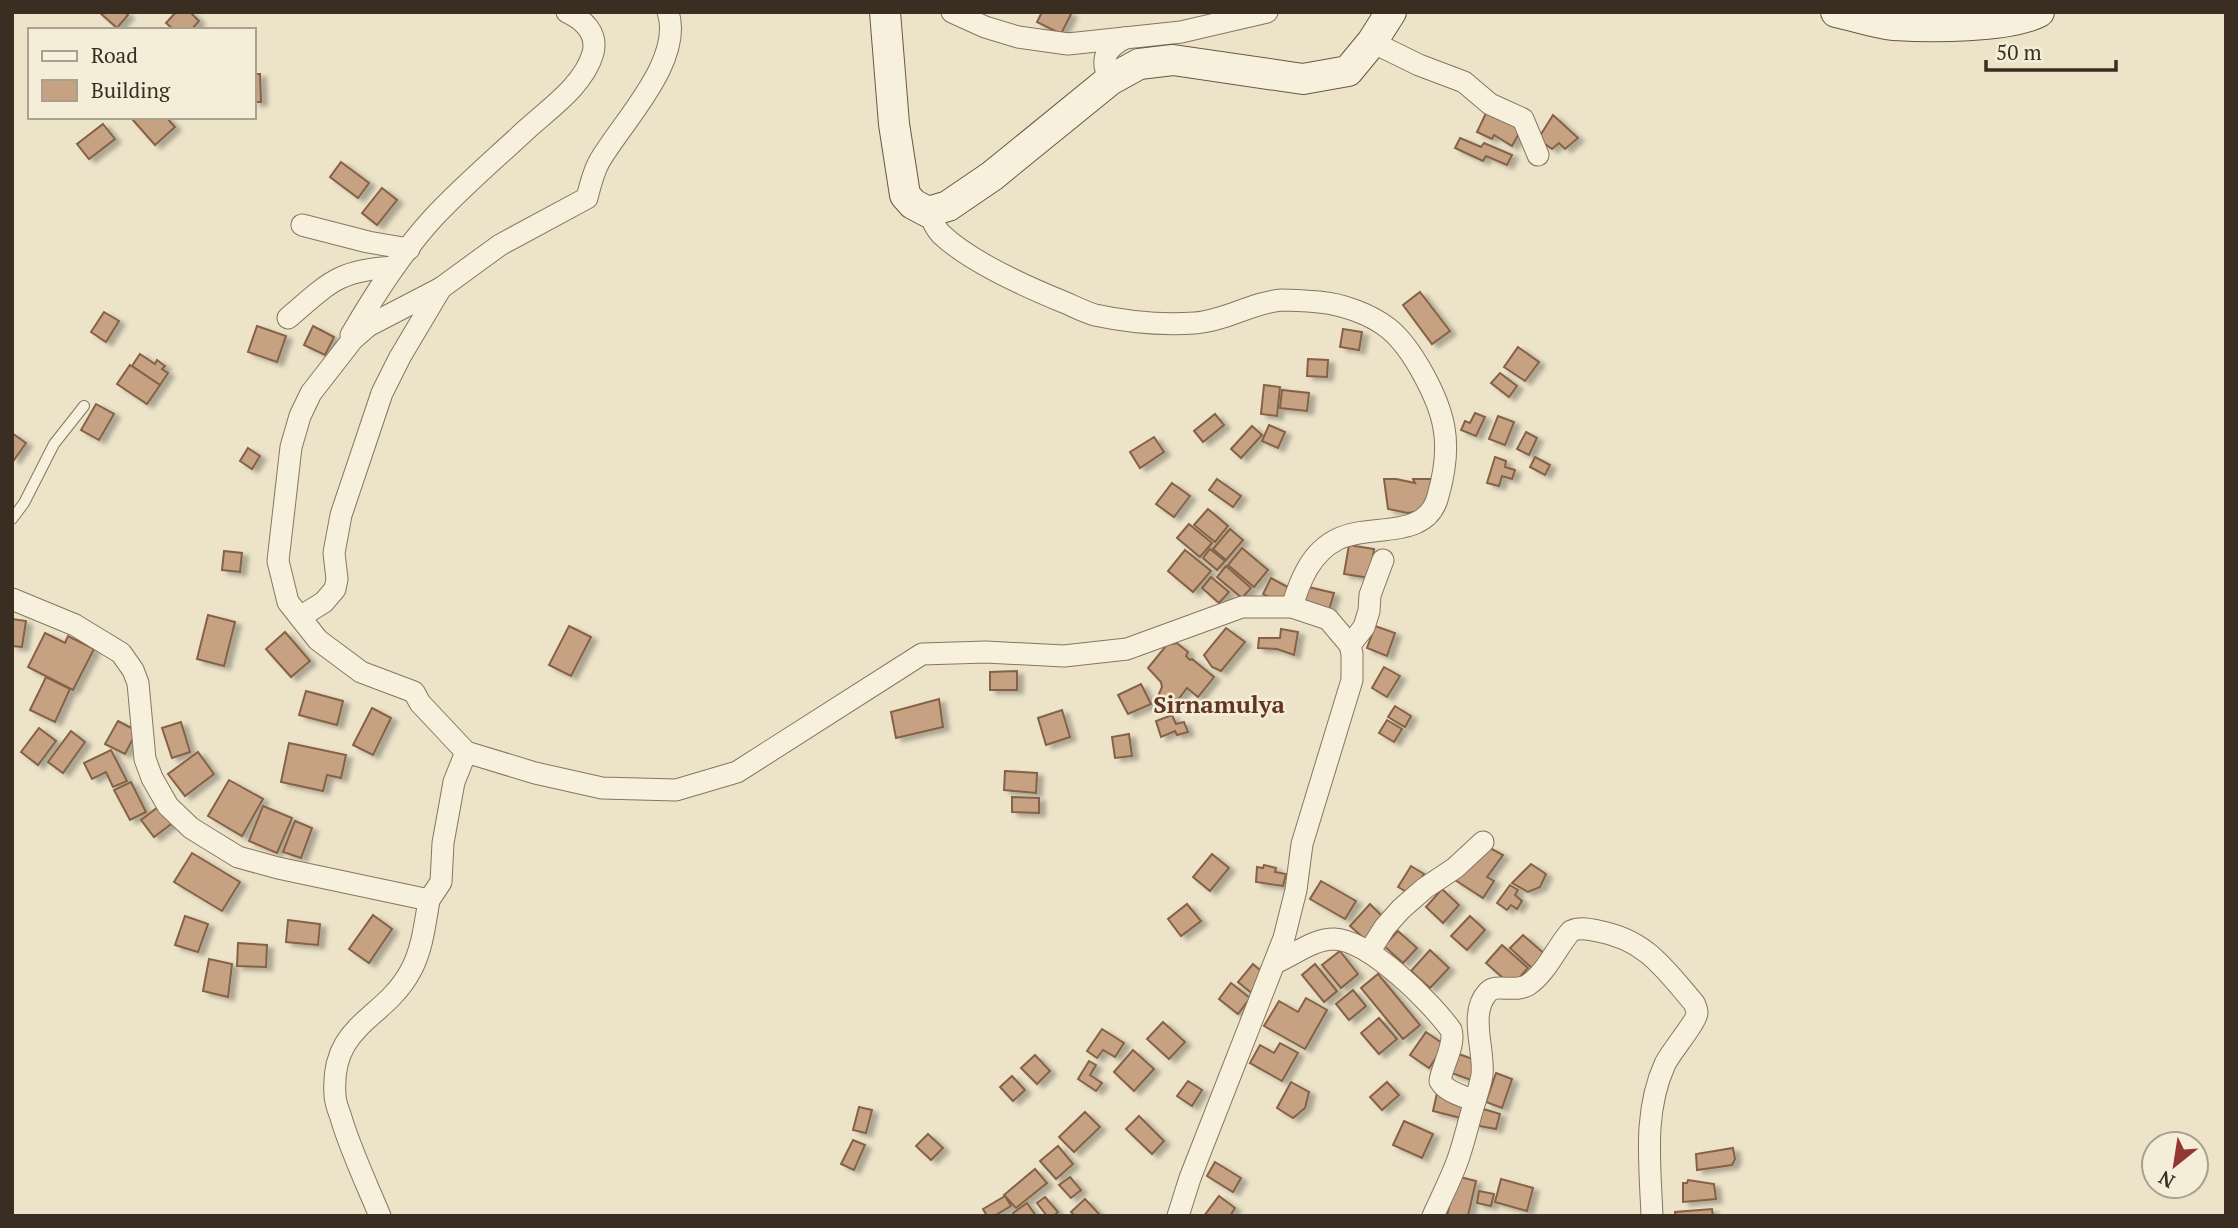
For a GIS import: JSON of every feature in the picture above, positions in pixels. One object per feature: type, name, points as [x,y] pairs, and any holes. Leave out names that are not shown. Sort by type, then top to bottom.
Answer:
[{"type":"main road","points":[[885,12],[894,124],[905,195],[912,204],[928,212],[948,206],[992,176],[1110,80],[1139,64],[1172,60],[1303,79],[1348,71],[1372,43],[1391,12]]},
{"type":"main road","points":[[1836,12],[1892,25],[1994,23],[2016,21],[2039,12]]},
{"type":"street","points":[[338,357],[375,293],[432,219],[565,94],[588,65],[594,50],[593,37],[587,25],[567,12]]},
{"type":"street","points":[[668,12],[670,34],[663,63],[640,105],[615,136],[597,166],[586,198],[500,244],[441,288],[368,326],[353,339],[311,393],[300,415],[290,447],[278,561],[288,602],[318,640],[361,672],[414,692],[420,703],[466,752],[535,774],[602,788],[676,790],[737,772],[922,654],[986,652],[1064,656],[1127,649],[1242,607],[1292,607],[1328,619],[1349,645],[1352,654],[1352,680],[1302,844],[1296,890],[1284,938],[1190,1178],[1178,1216]]},
{"type":"street","points":[[952,12],[985,27],[1018,37],[1068,44],[1181,32],[1267,12]]},
{"type":"street","points":[[1110,80],[1105,71],[1105,58],[1110,46],[1125,38]]},
{"type":"street","points":[[1372,43],[1464,82],[1490,104],[1523,119],[1538,155]]},
{"type":"street","points":[[928,212],[939,232],[956,247],[1030,289],[1094,315],[1144,322],[1198,323],[1281,300],[1323,302],[1358,311],[1388,328],[1409,352],[1428,385],[1438,404],[1444,427],[1446,449],[1434,509],[1417,522],[1400,528],[1357,533],[1338,539],[1310,563],[1292,607]]},
{"type":"street","points":[[303,225],[368,242],[409,249]]},
{"type":"street","points":[[288,318],[329,283],[348,273],[365,268],[394,267]]},
{"type":"street","points":[[300,617],[324,602],[335,589],[337,579],[334,553],[341,515],[382,393],[441,288]]},
{"type":"street","points":[[1349,645],[1364,627],[1370,595],[1383,560]]},
{"type":"street","points":[[12,599],[75,625],[121,653],[138,683],[145,759],[152,778],[168,806],[191,828],[238,857],[429,900]]},
{"type":"street","points":[[380,1216],[347,1135],[335,1097],[337,1058],[357,1027],[410,973],[422,940],[429,900],[441,882],[443,844],[454,782],[466,752]]},
{"type":"street","points":[[1369,952],[1401,909],[1425,888],[1455,868],[1483,842]]},
{"type":"street","points":[[1433,1216],[1457,1163],[1482,1077],[1479,1010],[1489,991],[1495,988],[1514,990],[1526,986],[1539,975],[1571,931],[1577,928],[1605,932],[1635,942],[1660,962],[1694,1003],[1697,1014],[1671,1051],[1654,1090],[1649,1148],[1652,1216]]},
{"type":"street","points":[[1275,963],[1316,942],[1333,939],[1352,942],[1369,952],[1396,972],[1446,1023],[1453,1035],[1440,1081],[1442,1086],[1454,1093],[1475,1101]]},
{"type":"lane","points":[[12,519],[24,503],[54,444],[84,406]]},
{"type":"building","points":[[99,12],[125,12],[128,15],[117,28]]},
{"type":"building","points":[[176,12],[190,12],[199,21],[193,28],[172,28],[166,23]]},
{"type":"building","points":[[1042,12],[1071,14],[1061,34],[1037,22]]},
{"type":"building","points":[[256,74],[260,74],[261,102],[256,102]]},
{"type":"building","points":[[1488,109],[1522,128],[1512,146],[1494,135],[1492,139],[1477,132]]},
{"type":"building","points":[[1553,115],[1578,138],[1565,149],[1559,143],[1552,149],[1538,139]]},
{"type":"building","points":[[132,119],[168,119],[175,127],[155,145]]},
{"type":"building","points":[[103,124],[115,139],[89,159],[77,144]]},
{"type":"building","points":[[1460,138],[1481,147],[1484,143],[1512,155],[1507,165],[1486,156],[1483,161],[1455,148]]},
{"type":"building","points":[[341,162],[369,183],[358,198],[330,177]]},
{"type":"building","points":[[382,188],[397,200],[377,225],[362,213]]},
{"type":"building","points":[[1420,292],[1450,331],[1432,344],[1403,305]]},
{"type":"building","points":[[104,312],[119,321],[106,342],[91,332]]},
{"type":"building","points":[[257,326],[286,336],[277,362],[248,352]]},
{"type":"building","points":[[313,326],[334,337],[325,355],[304,345]]},
{"type":"building","points":[[1343,329],[1362,332],[1359,350],[1340,347]]},
{"type":"building","points":[[1518,347],[1539,362],[1525,381],[1504,367]]},
{"type":"building","points":[[140,354],[155,364],[157,360],[165,366],[162,369],[168,373],[160,385],[132,366]]},
{"type":"building","points":[[1308,359],[1328,360],[1327,377],[1307,376]]},
{"type":"building","points":[[130,365],[160,385],[147,404],[117,384]]},
{"type":"building","points":[[1500,373],[1517,386],[1509,397],[1491,383]]},
{"type":"building","points":[[1264,385],[1280,387],[1277,416],[1261,414]]},
{"type":"building","points":[[1282,390],[1309,393],[1307,411],[1280,408]]},
{"type":"building","points":[[96,404],[114,414],[99,440],[81,430]]},
{"type":"building","points":[[1475,413],[1485,417],[1476,436],[1461,430],[1465,421],[1470,423]]},
{"type":"building","points":[[1215,414],[1224,425],[1203,442],[1194,431]]},
{"type":"building","points":[[1498,416],[1514,422],[1505,445],[1489,439]]},
{"type":"building","points":[[1269,425],[1285,432],[1278,448],[1262,441]]},
{"type":"building","points":[[1252,426],[1262,435],[1241,458],[1231,449]]},
{"type":"building","points":[[1526,432],[1537,438],[1529,455],[1517,449]]},
{"type":"building","points":[[12,433],[26,443],[14,460],[12,459]]},
{"type":"building","points":[[1154,437],[1164,452],[1140,468],[1130,452]]},
{"type":"building","points":[[248,448],[260,456],[252,469],[240,461]]},
{"type":"building","points":[[1495,457],[1506,461],[1505,467],[1515,470],[1512,479],[1502,476],[1499,486],[1487,483]]},
{"type":"building","points":[[1535,457],[1550,465],[1545,475],[1530,467]]},
{"type":"building","points":[[1217,479],[1241,496],[1233,507],[1209,490]]},
{"type":"building","points":[[1384,479],[1415,483],[1413,479],[1436,479],[1434,504],[1408,513],[1388,509]]},
{"type":"building","points":[[1172,483],[1190,496],[1174,517],[1156,504]]},
{"type":"building","points":[[1208,509],[1228,526],[1215,542],[1194,525]]},
{"type":"building","points":[[1189,524],[1212,543],[1200,557],[1177,538]]},
{"type":"building","points":[[1230,529],[1243,540],[1226,560],[1213,549]]},
{"type":"building","points":[[1349,545],[1374,549],[1370,578],[1344,574]]},
{"type":"building","points":[[1242,548],[1268,570],[1254,587],[1228,565]]},
{"type":"building","points":[[1210,549],[1225,561],[1217,570],[1203,558]]},
{"type":"building","points":[[1185,550],[1211,571],[1193,592],[1168,571]]},
{"type":"building","points":[[224,551],[242,553],[240,572],[222,570]]},
{"type":"building","points":[[1226,566],[1251,588],[1242,598],[1217,577]]},
{"type":"building","points":[[1211,577],[1229,592],[1219,603],[1202,588]]},
{"type":"building","points":[[1271,578],[1293,590],[1285,606],[1263,594]]},
{"type":"building","points":[[1304,586],[1334,593],[1329,610],[1300,603]]},
{"type":"building","points":[[208,615],[235,622],[224,666],[197,659]]},
{"type":"building","points":[[12,619],[26,621],[22,647],[12,646]]},
{"type":"building","points":[[569,626],[591,637],[571,676],[549,665]]},
{"type":"building","points":[[1375,626],[1395,633],[1387,656],[1367,648]]},
{"type":"building","points":[[1226,628],[1245,642],[1221,671],[1212,667],[1204,655]]},
{"type":"building","points":[[1281,629],[1298,632],[1294,655],[1277,649],[1258,648],[1259,638],[1280,638]]},
{"type":"building","points":[[285,632],[310,661],[291,677],[266,649]]},
{"type":"building","points":[[45,633],[65,643],[68,636],[94,649],[73,690],[28,667]]},
{"type":"building","points":[[1170,641],[1188,652],[1186,656],[1190,660],[1214,677],[1198,697],[1187,688],[1174,705],[1165,703],[1159,694],[1161,682],[1148,668]]},
{"type":"building","points":[[1384,667],[1400,676],[1387,697],[1372,688]]},
{"type":"building","points":[[1017,671],[1017,690],[990,690],[990,672]]},
{"type":"building","points":[[46,677],[70,689],[55,722],[30,710]]},
{"type":"building","points":[[1141,684],[1151,704],[1128,714],[1118,695]]},
{"type":"building","points":[[306,691],[343,701],[337,725],[299,715]]},
{"type":"building","points":[[939,699],[943,727],[896,738],[891,712]]},
{"type":"building","points":[[1395,706],[1411,716],[1405,727],[1388,717]]},
{"type":"building","points":[[372,708],[391,718],[373,755],[353,745]]},
{"type":"building","points":[[1062,710],[1070,737],[1046,745],[1038,718]]},
{"type":"building","points":[[1172,715],[1176,724],[1184,722],[1188,732],[1177,735],[1175,731],[1161,737],[1156,721]]},
{"type":"building","points":[[1387,720],[1402,729],[1394,742],[1379,733]]},
{"type":"building","points":[[118,721],[137,731],[125,754],[105,744]]},
{"type":"building","points":[[181,722],[190,752],[172,758],[162,728]]},
{"type":"building","points":[[39,728],[56,741],[38,765],[21,752]]},
{"type":"building","points":[[71,731],[85,742],[63,773],[48,762]]},
{"type":"building","points":[[1129,734],[1132,756],[1115,758],[1112,737]]},
{"type":"building","points":[[289,743],[346,755],[341,778],[327,775],[323,791],[281,782]]},
{"type":"building","points":[[111,750],[127,781],[113,787],[106,772],[92,779],[84,763]]},
{"type":"building","points":[[198,752],[214,774],[185,796],[168,774]]},
{"type":"building","points":[[1005,771],[1037,773],[1036,793],[1004,790]]},
{"type":"building","points":[[229,780],[263,799],[242,836],[208,816]]},
{"type":"building","points":[[131,782],[146,812],[130,820],[114,790]]},
{"type":"building","points":[[1012,797],[1039,798],[1039,813],[1012,812]]},
{"type":"building","points":[[162,804],[175,821],[154,837],[141,820]]},
{"type":"building","points":[[263,806],[292,818],[277,853],[249,841]]},
{"type":"building","points":[[295,821],[312,828],[301,858],[283,852]]},
{"type":"building","points":[[1490,848],[1503,855],[1487,877],[1494,881],[1483,898],[1455,880],[1469,858],[1477,862]]},
{"type":"building","points":[[192,853],[240,882],[222,911],[174,882]]},
{"type":"building","points":[[1212,854],[1229,868],[1210,891],[1193,877]]},
{"type":"building","points":[[1531,864],[1546,874],[1540,887],[1528,892],[1512,883]]},
{"type":"building","points":[[1264,865],[1276,868],[1275,872],[1286,874],[1283,886],[1256,882],[1257,867],[1263,868]]},
{"type":"building","points":[[1411,866],[1424,874],[1412,895],[1398,887]]},
{"type":"building","points":[[1321,881],[1356,901],[1345,919],[1310,899]]},
{"type":"building","points":[[1510,885],[1518,890],[1515,895],[1522,901],[1517,909],[1511,905],[1507,910],[1497,903]]},
{"type":"building","points":[[1442,889],[1459,905],[1443,923],[1426,907]]},
{"type":"building","points":[[1187,904],[1201,921],[1181,936],[1168,919]]},
{"type":"building","points":[[1370,904],[1385,919],[1366,940],[1350,926]]},
{"type":"building","points":[[373,915],[392,929],[369,963],[349,949]]},
{"type":"building","points":[[185,916],[208,924],[198,952],[175,945]]},
{"type":"building","points":[[1470,916],[1485,930],[1467,950],[1451,936]]},
{"type":"building","points":[[288,920],[320,924],[318,945],[286,942]]},
{"type":"building","points":[[1398,931],[1417,948],[1403,963],[1384,946]]},
{"type":"building","points":[[1523,935],[1547,956],[1534,970],[1510,948]]},
{"type":"building","points":[[238,943],[267,945],[266,967],[237,966]]},
{"type":"building","points":[[1502,945],[1528,968],[1512,986],[1486,963]]},
{"type":"building","points":[[1430,950],[1449,968],[1430,988],[1411,971]]},
{"type":"building","points":[[1340,951],[1358,974],[1341,988],[1322,965]]},
{"type":"building","points":[[209,959],[232,964],[228,997],[203,991]]},
{"type":"building","points":[[1253,964],[1268,977],[1254,995],[1238,982]]},
{"type":"building","points":[[1315,964],[1337,991],[1324,1002],[1302,975]]},
{"type":"building","points":[[1378,974],[1420,1025],[1403,1039],[1361,988]]},
{"type":"building","points":[[1231,983],[1250,998],[1238,1014],[1219,999]]},
{"type":"building","points":[[1353,990],[1366,1006],[1349,1020],[1336,1004]]},
{"type":"building","points":[[1306,998],[1327,1010],[1305,1049],[1264,1026],[1279,1001],[1298,1012]]},
{"type":"building","points":[[1379,1018],[1397,1039],[1379,1054],[1361,1033]]},
{"type":"building","points":[[1163,1022],[1185,1042],[1169,1059],[1147,1039]]},
{"type":"building","points":[[1102,1029],[1124,1043],[1115,1057],[1103,1050],[1097,1058],[1087,1051]]},
{"type":"building","points":[[1426,1032],[1445,1045],[1429,1068],[1410,1055]]},
{"type":"building","points":[[1280,1043],[1298,1053],[1282,1081],[1250,1063],[1260,1045],[1274,1053]]},
{"type":"building","points":[[1133,1050],[1154,1069],[1134,1091],[1114,1072]]},
{"type":"building","points":[[1456,1053],[1478,1061],[1471,1080],[1449,1072]]},
{"type":"building","points":[[1035,1055],[1050,1071],[1037,1084],[1021,1068]]},
{"type":"building","points":[[1089,1061],[1096,1065],[1090,1075],[1102,1083],[1096,1091],[1078,1079]]},
{"type":"building","points":[[1496,1073],[1512,1079],[1502,1108],[1486,1102]]},
{"type":"building","points":[[1012,1076],[1025,1090],[1013,1101],[1000,1087]]},
{"type":"building","points":[[1188,1081],[1202,1090],[1192,1106],[1177,1096]]},
{"type":"building","points":[[1291,1082],[1309,1092],[1305,1108],[1293,1118],[1277,1108]]},
{"type":"building","points":[[1387,1082],[1399,1095],[1382,1110],[1370,1097]]},
{"type":"building","points":[[1437,1093],[1469,1101],[1465,1119],[1433,1111]]},
{"type":"building","points":[[859,1107],[872,1110],[866,1133],[853,1130]]},
{"type":"building","points":[[1480,1108],[1500,1114],[1496,1129],[1474,1125]]},
{"type":"building","points":[[1085,1112],[1100,1127],[1074,1152],[1059,1137]]},
{"type":"building","points":[[1139,1116],[1164,1141],[1152,1154],[1126,1129]]},
{"type":"building","points":[[1404,1121],[1433,1134],[1422,1158],[1393,1145]]},
{"type":"building","points":[[928,1134],[943,1148],[931,1160],[916,1146]]},
{"type":"building","points":[[853,1140],[865,1145],[854,1170],[841,1164]]},
{"type":"building","points":[[1058,1146],[1073,1164],[1056,1179],[1040,1161]]},
{"type":"building","points":[[1733,1148],[1735,1159],[1732,1165],[1697,1170],[1696,1154]]},
{"type":"building","points":[[1215,1162],[1241,1178],[1233,1192],[1207,1176]]},
{"type":"building","points":[[1035,1169],[1047,1183],[1016,1208],[1004,1195]]},
{"type":"building","points":[[1456,1176],[1476,1181],[1468,1216],[1447,1216]]},
{"type":"building","points":[[1070,1177],[1081,1190],[1071,1198],[1059,1185]]},
{"type":"building","points":[[1501,1179],[1533,1188],[1527,1211],[1495,1202]]},
{"type":"building","points":[[1688,1180],[1714,1184],[1716,1199],[1683,1202],[1683,1183]]},
{"type":"building","points":[[1479,1191],[1494,1194],[1491,1206],[1477,1203]]},
{"type":"building","points":[[1005,1196],[1011,1206],[994,1216],[987,1216],[983,1209]]},
{"type":"building","points":[[1219,1196],[1235,1208],[1230,1216],[1204,1216]]},
{"type":"building","points":[[1045,1197],[1058,1212],[1054,1216],[1047,1216],[1037,1203]]},
{"type":"building","points":[[1085,1199],[1101,1216],[1075,1216],[1071,1212]]},
{"type":"building","points":[[1027,1203],[1036,1216],[1015,1216],[1013,1213]]},
{"type":"building","points":[[1712,1209],[1713,1216],[1675,1216],[1675,1212]]},
{"type":"district","name":"Sirnamulya","points":[[1219,705]]}]
